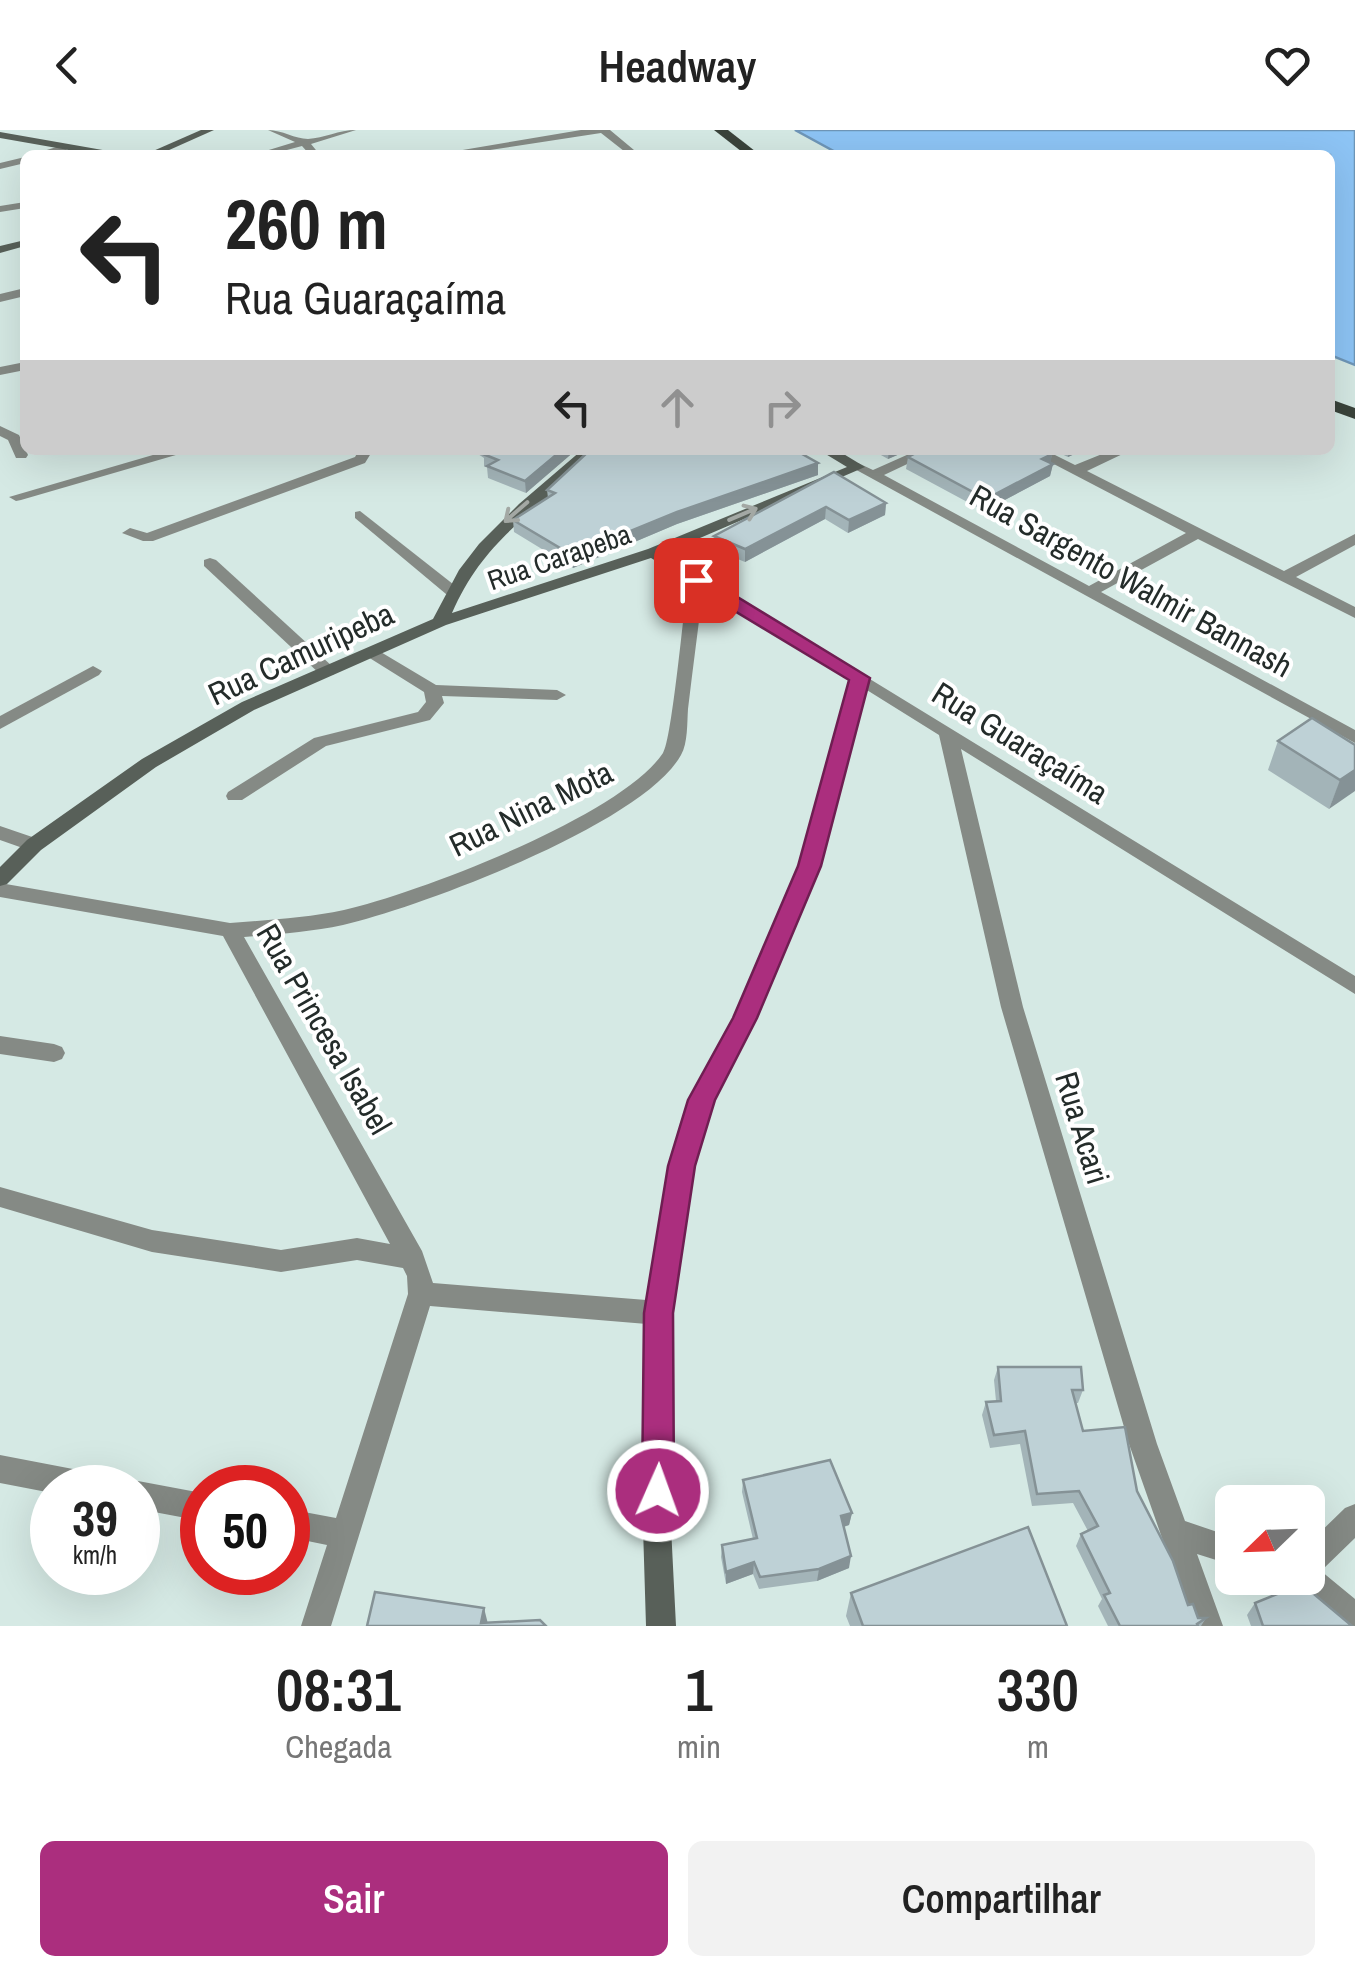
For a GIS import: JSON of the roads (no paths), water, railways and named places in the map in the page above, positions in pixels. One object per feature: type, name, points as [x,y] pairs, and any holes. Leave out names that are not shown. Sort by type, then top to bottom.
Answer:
[{"type":"main road","points":[[161,150],[209,130]]},
{"type":"main road","points":[[720,130],[747,150]]},
{"type":"main road","points":[[0,135],[78,150]]},
{"type":"main road","name":"Rua Camuripeba","points":[[0,879],[34,845],[149,763],[248,706],[440,622],[452,591],[510,516],[586,455]]},
{"type":"main road","name":"Rua Sargento Walmir Bannash","points":[[835,455],[865,471]]},
{"type":"main road","name":"Rua Carapeba","points":[[440,622],[653,552],[865,471]]},
{"type":"main road","name":"Rua Guaraçaíma","points":[[653,552],[860,678]]},
{"type":"main road","points":[[662,1626],[657,1527],[658,1313],[682,1166],[702,1100],[745,1018],[810,866],[860,678]]},
{"type":"street","points":[[273,130],[304,142],[311,150]]},
{"type":"street","points":[[274,150],[352,130]]},
{"type":"street","points":[[462,150],[535,135],[546,138],[602,130],[628,150]]},
{"type":"street","points":[[57,150],[63,148]]},
{"type":"street","points":[[0,430],[14,438],[20,452]]},
{"type":"street","points":[[16,497],[168,455]]},
{"type":"street","points":[[130,532],[142,539],[360,460],[363,455]]},
{"type":"street","name":"Rua Carapeba","points":[[865,471],[915,455]]},
{"type":"street","points":[[1045,455],[1355,613]]},
{"type":"street","points":[[1077,470],[1112,455]]},
{"type":"street","name":"Rua Sargento Walmir Bannash","points":[[865,471],[1355,737]]},
{"type":"street","points":[[360,515],[452,591]]},
{"type":"street","points":[[1089,592],[1198,533]]},
{"type":"street","points":[[1284,577],[1355,540]]},
{"type":"street","points":[[210,563],[326,671]]},
{"type":"street","name":"Rua Nina Mota","points":[[230,930],[310,922],[392,904],[533,845],[636,793],[660,774],[674,752],[696,580]]},
{"type":"street","points":[[374,653],[432,690],[557,696]]},
{"type":"street","points":[[0,724],[93,671]]},
{"type":"street","name":"Rua Guaraçaíma","points":[[860,678],[1355,986]]},
{"type":"street","points":[[235,796],[334,736],[424,716],[435,703],[432,690]]},
{"type":"street","name":"Rua Acari","points":[[948,734],[1012,1007],[1144,1444],[1179,1534],[1208,1626]]},
{"type":"street","points":[[0,833],[34,845]]},
{"type":"street","name":"Rua Princesa Isabel","points":[[0,890],[230,930],[413,1259],[421,1294]]},
{"type":"street","points":[[0,1045],[54,1054]]},
{"type":"street","points":[[0,1198],[152,1241],[281,1260],[357,1249],[413,1259]]},
{"type":"street","points":[[316,1626],[421,1294],[658,1313]]},
{"type":"street","points":[[0,1469],[30,1475]]},
{"type":"street","points":[[1325,1547],[1355,1518]]},
{"type":"street","points":[[310,1527],[345,1534]]},
{"type":"street","points":[[1179,1534],[1215,1546]]},
{"type":"street","points":[[1325,1594],[1355,1618]]},
{"type":"water","points":[[795,130],[1355,130],[1355,365],[1335,357],[1335,150],[832,150]]}]
